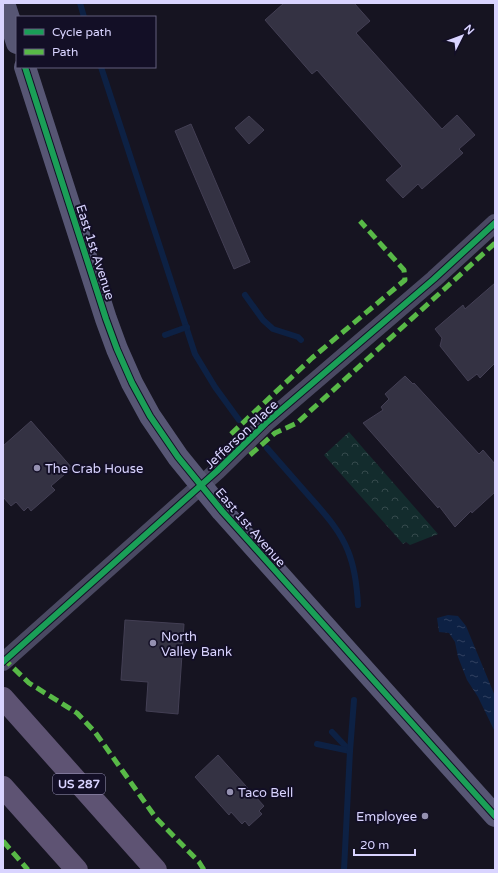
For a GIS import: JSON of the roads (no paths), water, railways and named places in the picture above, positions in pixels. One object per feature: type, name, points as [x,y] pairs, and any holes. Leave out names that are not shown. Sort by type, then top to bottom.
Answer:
[{"type":"main road","name":"US 287","points":[[3,698],[156,870]]},
{"type":"main road","points":[[3,787],[77,870]]},
{"type":"street","points":[[4,3],[16,40]]},
{"type":"street","name":"East 1st Avenue","points":[[25,68],[96,290],[117,349],[150,416],[178,458],[222,511],[495,816]]},
{"type":"street","name":"Jefferson Place","points":[[3,662],[201,486],[266,423],[434,279],[495,223]]},
{"type":"water","points":[[448,615],[458,616],[466,626],[495,696],[495,732],[478,697],[467,680],[458,657],[455,642],[449,633],[439,632],[437,618]]},
{"type":"waterway","points":[[80,3],[84,16]]},
{"type":"waterway","points":[[101,68],[195,354],[215,387],[239,420]]},
{"type":"waterway","points":[[245,295],[263,320],[273,329],[298,337],[301,340]]},
{"type":"waterway","points":[[165,335],[187,327]]},
{"type":"waterway","points":[[267,448],[326,515],[341,536],[348,551],[354,571],[358,605]]},
{"type":"waterway","points":[[344,870],[354,700]]},
{"type":"waterway","points":[[332,732],[349,750]]},
{"type":"waterway","points":[[317,744],[350,751]]},
{"type":"place","name":"The Crab House","points":[[37,468]]},
{"type":"place","name":"North Valley Bank","points":[[153,643]]},
{"type":"place","name":"Taco Bell","points":[[230,792]]},
{"type":"place","name":"Employee","points":[[425,816]]}]
